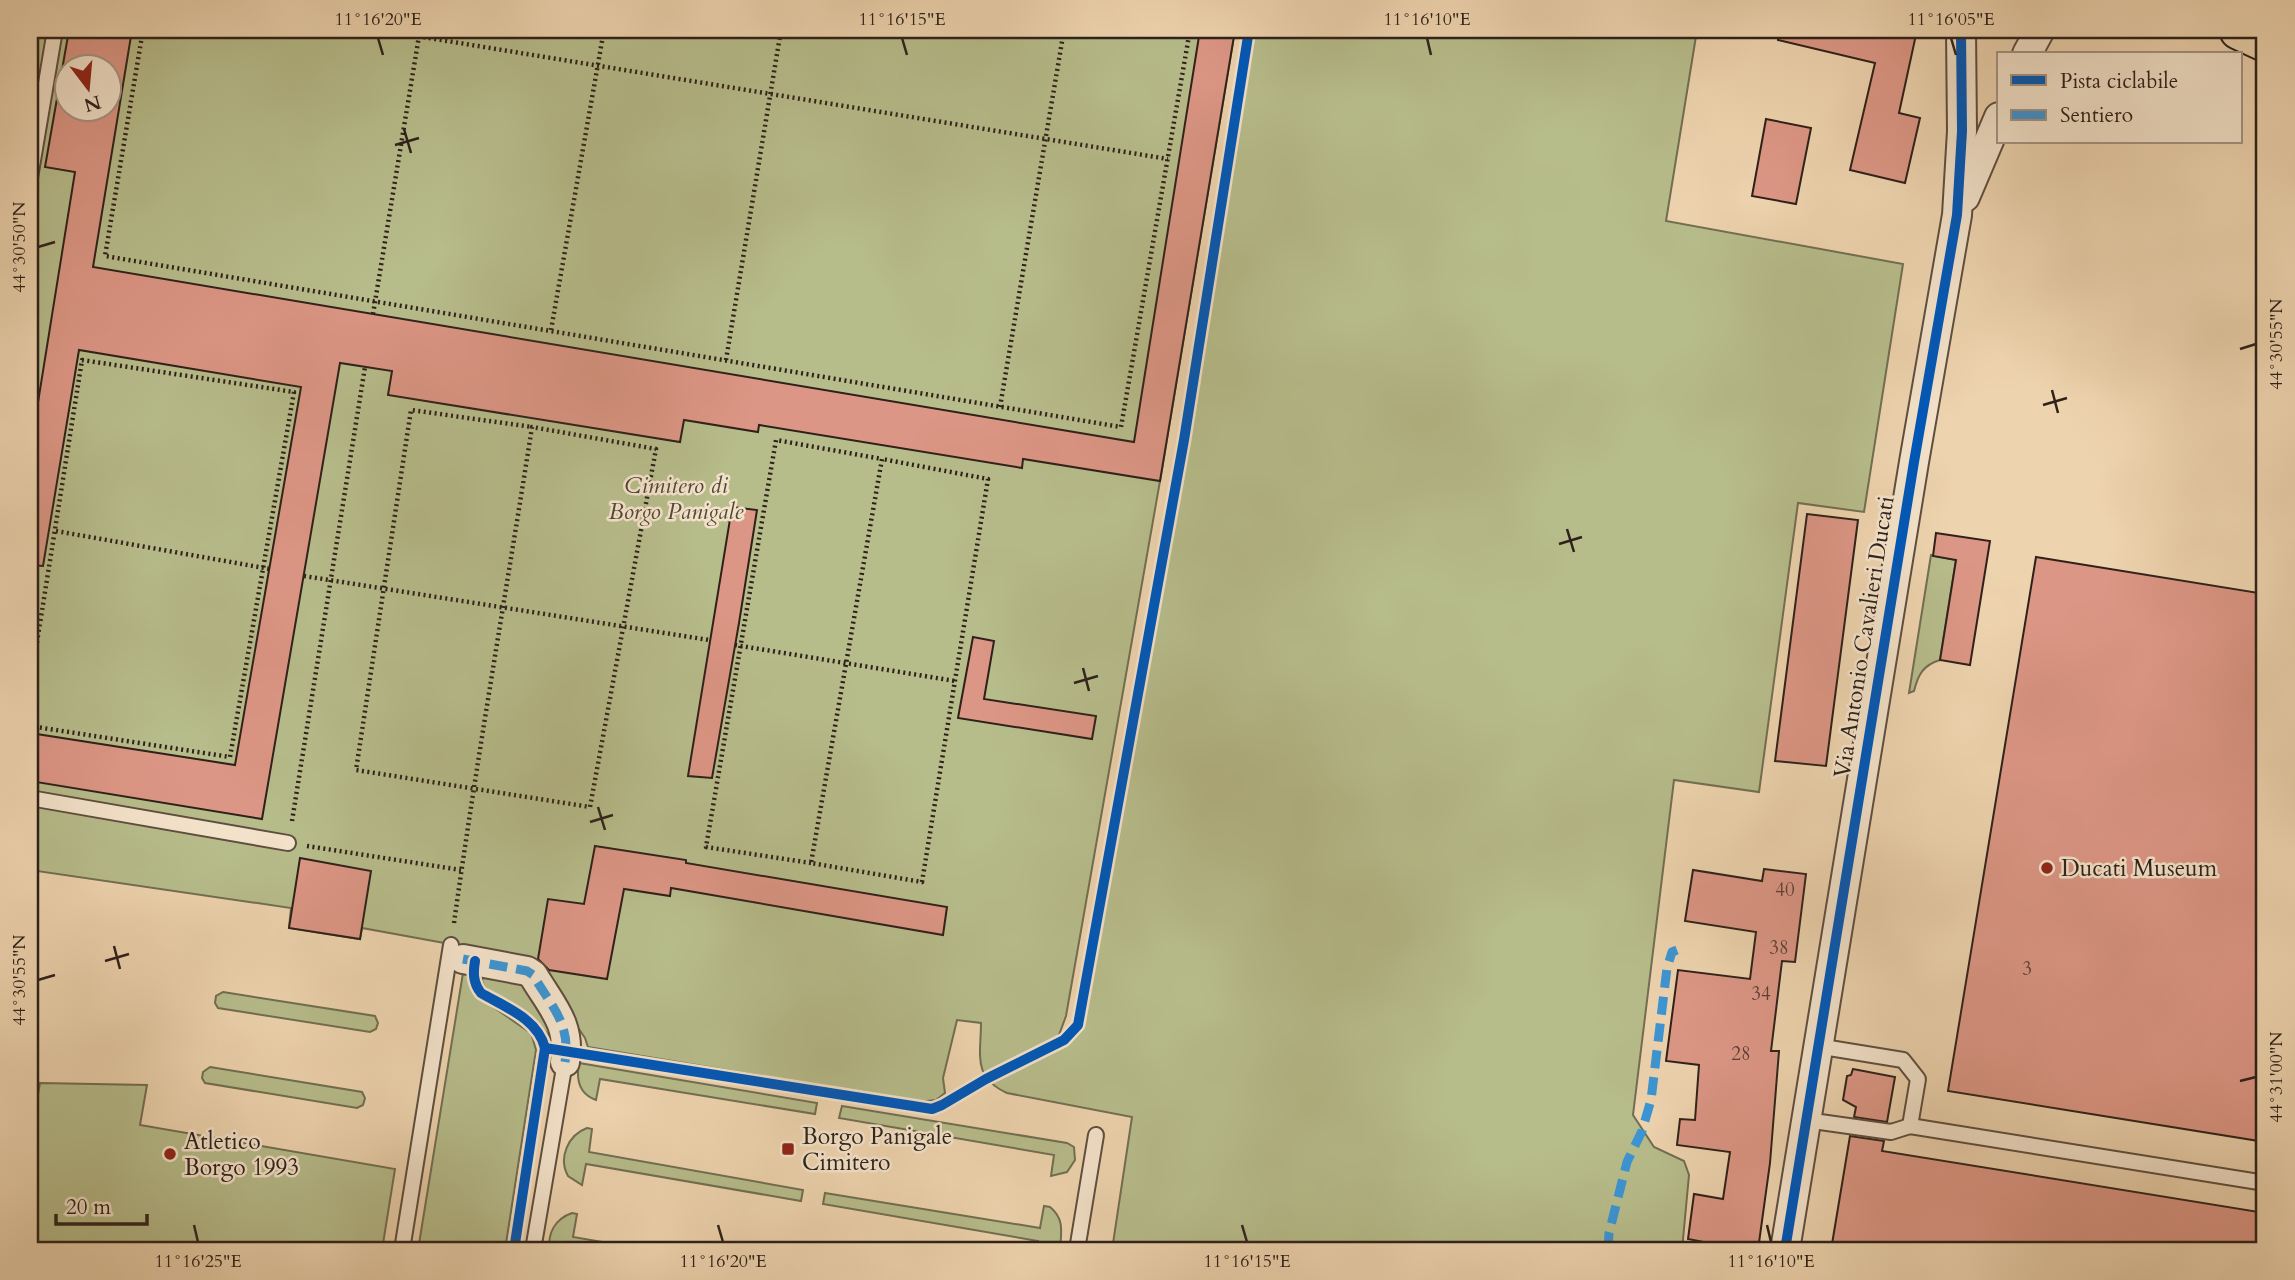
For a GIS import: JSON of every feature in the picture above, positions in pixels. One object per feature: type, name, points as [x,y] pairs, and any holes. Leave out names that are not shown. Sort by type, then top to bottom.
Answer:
[{"type":"main road","points":[[2239,30],[2265,42]]},
{"type":"street","name":"Via Antonio Cavalieri Ducati","points":[[1785,1250],[1957,215],[1962,131],[1961,30]]},
{"type":"street","points":[[2028,52],[2040,30]]},
{"type":"street","name":"Via Antonio Cavalieri Ducati","points":[[1957,215],[1997,122]]},
{"type":"street","points":[[455,954],[527,971],[533,975],[564,1028],[567,1043],[565,1062]]},
{"type":"lane","points":[[30,178],[55,30]]},
{"type":"lane","points":[[30,798],[288,843]]},
{"type":"lane","points":[[402,1250],[455,954]]},
{"type":"lane","points":[[1817,1045],[1903,1060],[1918,1079],[1910,1126]]},
{"type":"lane","points":[[533,1250],[565,1062]]},
{"type":"lane","points":[[1806,1120],[1891,1132],[1910,1126],[2265,1183]]},
{"type":"lane","points":[[1077,1250],[1096,1135]]},
{"type":"path","points":[[143,30],[105,256],[1121,427],[1190,30]]},
{"type":"path","points":[[380,30],[419,33],[1168,159]]},
{"type":"path","points":[[551,330],[604,30]]},
{"type":"path","points":[[726,359],[781,30]]},
{"type":"path","points":[[1000,407],[1064,30]]},
{"type":"path","points":[[373,314],[419,33]]},
{"type":"path","points":[[30,686],[82,360],[294,392],[230,757],[30,726]]},
{"type":"path","points":[[365,367],[288,843],[461,870]]},
{"type":"path","points":[[411,410],[532,427],[656,449],[590,807],[356,770],[384,589],[411,410]]},
{"type":"path","points":[[455,954],[461,870],[532,427]]},
{"type":"path","points":[[776,440],[882,459],[988,479],[922,882],[706,848],[738,645],[776,440]]},
{"type":"path","points":[[811,863],[882,459]]},
{"type":"path","points":[[55,531],[270,569]]},
{"type":"path","points":[[304,576],[709,640]]},
{"type":"path","points":[[738,645],[955,681]]},
{"type":"green space","name":"Cimitero di Borgo Panigale","points":[[30,30],[1235,30],[1160,481],[1066,1016],[1059,1043],[1073,1030],[1081,1012],[1184,440],[1249,30],[1697,30],[1666,221],[1903,264],[1864,512],[1798,503],[1759,792],[1674,780],[1633,1115],[1654,1147],[1684,1161],[1689,1175],[1682,1250],[1112,1250],[1132,1117],[1007,1093],[996,1087],[988,1080],[981,1064],[981,1023],[957,1020],[943,1078],[945,1093],[936,1100],[918,1102],[588,1047],[585,1038],[537,968],[538,960],[362,928],[360,939],[289,928],[291,908],[30,870]]},
{"type":"green space","points":[[1931,555],[1956,560],[1940,660],[1925,668],[1914,691],[1909,693]]},
{"type":"green space","points":[[463,973],[469,974],[471,988],[475,994],[529,1032],[536,1050],[505,1250],[418,1250]]},
{"type":"green space","points":[[483,976],[529,985],[553,1031],[553,1040],[535,1020],[485,988]]},
{"type":"green space","points":[[223,992],[375,1016],[378,1023],[376,1029],[370,1032],[218,1008],[215,1003],[216,996]]},
{"type":"green space","points":[[579,1063],[817,1103],[815,1114],[600,1079],[596,1100],[582,1090],[578,1075]]},
{"type":"green space","points":[[210,1067],[362,1092],[365,1098],[363,1105],[357,1108],[205,1083],[203,1072]]},
{"type":"green space","name":"Atletico Borgo 1993","points":[[40,1083],[147,1085],[140,1125],[395,1169],[382,1250],[30,1250],[30,1140]]},
{"type":"green space","points":[[842,1106],[1067,1143],[1074,1147],[1075,1160],[1067,1172],[1051,1176],[1054,1155],[839,1118]]},
{"type":"green space","points":[[592,1129],[589,1152],[803,1190],[801,1201],[586,1164],[582,1185],[568,1176],[564,1162],[570,1142],[580,1131]]},
{"type":"green space","points":[[825,1193],[1040,1228],[1044,1206],[1050,1207],[1060,1221],[1060,1250],[1036,1250],[1038,1241],[823,1204]]},
{"type":"green space","points":[[572,1213],[577,1214],[573,1237],[649,1250],[549,1250],[554,1227]]},
{"type":"building","points":[[69,30],[132,30],[122,91],[122,52],[65,52]]},
{"type":"building","points":[[1200,30],[1235,30],[1160,481],[1023,459],[1022,468],[759,425],[758,432],[684,420],[680,442],[388,395],[392,371],[340,363],[262,819],[30,781],[30,733],[235,765],[301,387],[79,350],[43,566],[30,565],[30,452],[75,172],[45,167],[53,122],[117,122],[93,267],[1134,442]]},
{"type":"building","points":[[1779,30],[1917,30],[1899,113],[1920,118],[1905,183],[1850,170],[1875,63],[1778,40]]},
{"type":"building","points":[[1766,119],[1811,128],[1796,204],[1752,196]]},
{"type":"building","points":[[732,507],[757,510],[739,623],[712,778],[688,776]]},
{"type":"building","points":[[1807,514],[1858,520],[1826,766],[1775,761]]},
{"type":"building","points":[[1936,533],[1990,541],[1970,665],[1940,660],[1956,560],[1933,556]]},
{"type":"building","points":[[2036,557],[2265,594],[2265,1142],[1948,1091]]},
{"type":"building","points":[[973,637],[994,641],[984,699],[1096,716],[1092,739],[958,718]]},
{"type":"building","points":[[595,846],[947,907],[943,935],[671,888],[670,896],[624,889],[607,979],[549,970],[538,959],[548,899],[584,904]]},
{"type":"building","points":[[300,858],[371,871],[360,939],[289,928]]},
{"type":"building","points":[[1764,869],[1806,874],[1795,962],[1782,961],[1771,1051],[1779,1051],[1770,1163],[1758,1250],[1703,1250],[1704,1242],[1688,1239],[1694,1194],[1723,1199],[1730,1152],[1677,1145],[1680,1119],[1695,1120],[1699,1065],[1666,1061],[1678,970],[1750,979],[1756,932],[1685,921],[1693,870],[1762,881]]},
{"type":"building","points":[[1853,1069],[1895,1077],[1887,1122],[1854,1117],[1856,1107],[1843,1100],[1847,1076],[1851,1075]]},
{"type":"building","points":[[1850,1136],[1884,1141],[1882,1151],[2265,1213],[2265,1250],[1831,1250]]},
{"type":"marked path","points":[[1608,1250],[1609,1233],[1627,1162],[1642,1131],[1651,1100],[1667,968],[1672,952],[1677,950]]},
{"type":"marked path","points":[[463,959],[527,971],[533,975],[563,1026],[565,1062]]},
{"type":"cycle path","points":[[514,1250],[545,1048],[932,1109],[1064,1040],[1078,1025],[1184,440],[1249,30]]},
{"type":"cycle path","points":[[1785,1250],[1957,215],[1962,131],[1961,30]]},
{"type":"cycle path","points":[[475,961],[474,978],[481,993],[528,1022],[541,1038],[545,1048]]},
{"type":"place","name":"Ducati Museum","points":[[2047,868]]},
{"type":"place","name":"Borgo Panigale Cimitero","points":[[788,1149]]},
{"type":"place","name":"Atletico Borgo 1993","points":[[170,1154]]}]
